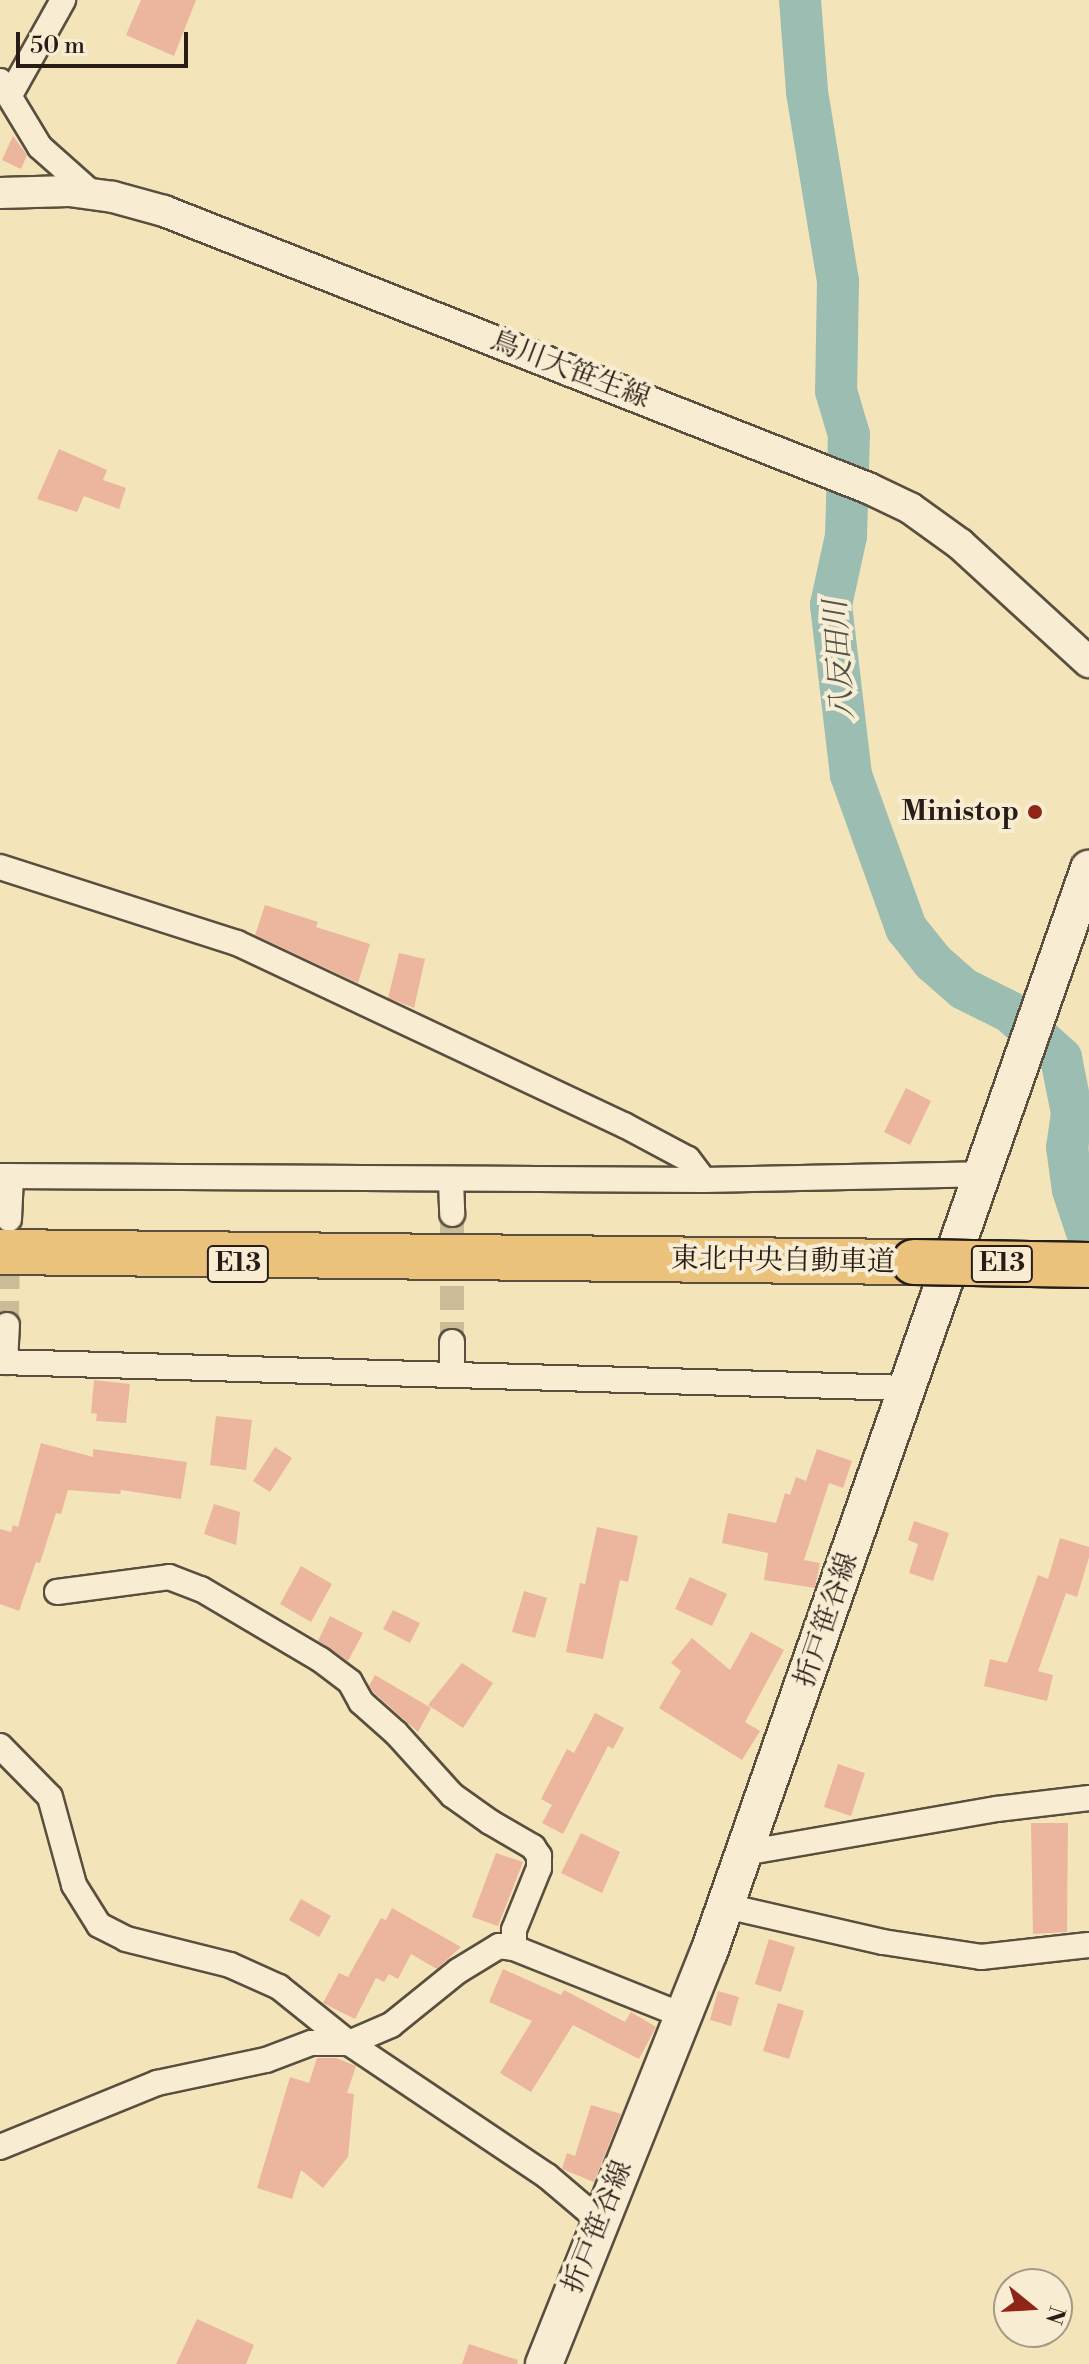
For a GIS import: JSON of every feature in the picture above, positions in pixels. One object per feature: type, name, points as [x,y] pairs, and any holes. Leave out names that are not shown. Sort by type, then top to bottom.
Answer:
[{"type":"highway","name":"東北中央自動車道","points":[[4,1235],[476,1258]]},
{"type":"highway","name":"東北中央自動車道","points":[[0,1270],[476,1258],[1089,1265]]},
{"type":"main road","name":"折戸笹谷線","points":[[544,2364],[726,1906],[1021,1055],[1089,869]]},
{"type":"street","points":[[63,0],[5,88],[40,147],[93,194]]},
{"type":"street","name":"鳥川大笹生線","points":[[0,193],[93,194],[164,211],[868,488],[910,508],[960,544],[1089,662]]},
{"type":"street","points":[[0,867],[250,949],[624,1125],[688,1159],[704,1180]]},
{"type":"street","points":[[4,1235],[5,1176],[704,1180],[980,1174]]},
{"type":"street","points":[[451,1179],[452,1214]]},
{"type":"street","points":[[7,1325],[3,1362],[907,1388]]},
{"type":"street","points":[[452,1342],[452,1374]]},
{"type":"street","points":[[57,1592],[169,1577],[201,1589],[321,1660],[350,1682],[361,1702],[396,1733],[452,1795],[533,1847],[539,1856],[539,1868],[514,1930],[514,1948]]},
{"type":"street","points":[[0,1746],[50,1797],[74,1885],[99,1925],[126,1939],[230,1965],[279,1987],[349,2043],[547,2176],[600,2221]]},
{"type":"street","points":[[744,1853],[997,1809],[1089,1798]]},
{"type":"street","points":[[726,1906],[883,1942],[981,1957],[1088,1945]]},
{"type":"street","points":[[0,2147],[157,2083],[266,2060],[311,2043],[349,2043],[391,2025],[458,1971],[499,1946],[514,1948],[684,2016]]},
{"type":"building","points":[[141,0],[196,0],[174,56],[126,35]]},
{"type":"building","points":[[13,136],[27,155],[21,169],[2,160]]},
{"type":"building","points":[[59,449],[107,470],[103,480],[126,488],[119,509],[84,496],[77,512],[37,499]]},
{"type":"building","points":[[265,905],[318,922],[316,927],[370,944],[358,983],[255,935]]},
{"type":"building","points":[[399,953],[425,959],[414,1008],[388,998]]},
{"type":"building","points":[[906,1088],[931,1101],[910,1145],[884,1132]]},
{"type":"building","points":[[94,1380],[130,1384],[126,1423],[96,1421],[97,1414],[91,1413]]},
{"type":"building","points":[[216,1416],[252,1420],[246,1470],[210,1465]]},
{"type":"building","points":[[41,1443],[93,1457],[93,1449],[187,1462],[181,1499],[121,1490],[120,1494],[68,1490],[61,1514],[56,1513],[40,1563],[36,1562],[19,1611],[0,1604],[0,1529],[11,1532],[13,1525],[18,1527]]},
{"type":"building","points":[[275,1447],[292,1458],[270,1492],[253,1481]]},
{"type":"building","points":[[817,1449],[852,1461],[843,1488],[829,1483],[804,1560],[820,1563],[815,1588],[764,1580],[768,1553],[722,1543],[728,1513],[776,1523],[785,1493],[790,1495],[796,1477],[806,1481]]},
{"type":"building","points":[[214,1504],[240,1512],[236,1545],[204,1534]]},
{"type":"building","points":[[914,1521],[949,1533],[933,1581],[909,1573],[918,1544],[908,1540]]},
{"type":"building","points":[[597,1527],[638,1536],[628,1582],[620,1580],[603,1659],[566,1652],[580,1583],[585,1584]]},
{"type":"building","points":[[1060,1538],[1089,1547],[1089,1557],[1077,1597],[1066,1593],[1038,1671],[1053,1675],[1047,1701],[984,1686],[990,1659],[1007,1663],[1038,1575],[1048,1579]]},
{"type":"building","points":[[301,1566],[332,1584],[311,1622],[280,1604]]},
{"type":"building","points":[[690,1577],[727,1594],[712,1626],[675,1609]]},
{"type":"building","points":[[524,1591],[547,1598],[535,1638],[512,1632]]},
{"type":"building","points":[[393,1610],[420,1623],[410,1643],[383,1629]]},
{"type":"building","points":[[330,1616],[363,1633],[348,1661],[318,1641]]},
{"type":"building","points":[[751,1632],[784,1650],[745,1722],[760,1731],[742,1760],[659,1708],[681,1671],[671,1663],[692,1638],[730,1670]]},
{"type":"building","points":[[462,1663],[493,1683],[463,1728],[428,1705]]},
{"type":"building","points":[[375,1675],[431,1708],[418,1732],[373,1692],[369,1686]]},
{"type":"building","points":[[595,1713],[624,1728],[613,1749],[608,1746],[563,1834],[542,1823],[552,1805],[541,1799],[567,1749],[574,1753]]},
{"type":"building","points":[[838,1764],[865,1773],[851,1816],[824,1807]]},
{"type":"building","points":[[1031,1823],[1068,1823],[1067,1932],[1033,1934]]},
{"type":"building","points":[[581,1833],[620,1852],[602,1893],[561,1873]]},
{"type":"building","points":[[496,1853],[523,1862],[498,1926],[472,1917]]},
{"type":"building","points":[[301,1899],[331,1916],[319,1937],[289,1920]]},
{"type":"building","points":[[392,1908],[461,1947],[437,1969],[411,1954],[398,1979],[389,1974],[384,1982],[376,1978],[355,2019],[323,2003],[339,1973],[348,1977],[381,1918],[386,1920]]},
{"type":"building","points":[[769,1939],[795,1947],[781,1992],[755,1984]]},
{"type":"building","points":[[503,1969],[561,1995],[564,1990],[625,2022],[631,2012],[656,2027],[639,2059],[573,2025],[531,2092],[500,2073],[532,2021],[489,2002]]},
{"type":"building","points":[[718,1991],[739,1997],[731,2026],[710,2020]]},
{"type":"building","points":[[778,2003],[804,2011],[789,2059],[763,2051]]},
{"type":"building","points":[[317,2058],[336,2058],[356,2066],[347,2093],[354,2094],[348,2157],[323,2188],[301,2170],[292,2199],[257,2188],[290,2077],[309,2083]]},
{"type":"building","points":[[591,2105],[621,2114],[594,2182],[562,2169],[567,2153],[575,2156]]},
{"type":"building","points":[[197,2319],[254,2345],[246,2364],[176,2364]]},
{"type":"building","points":[[469,2344],[518,2360],[517,2364],[462,2364]]},
{"type":"waterway","name":"八反田川","points":[[800,0],[807,92],[838,281],[836,391],[849,435],[846,536],[831,605],[851,775],[906,928],[933,962],[964,989],[1010,1012],[1061,1058],[1072,1113],[1067,1147],[1073,1190],[1089,1238]]},
{"type":"tunnel","points":[[452,1214],[452,1342]]},
{"type":"tunnel","points":[[7,1325],[8,1241]]},
{"type":"place","name":"Ministop","points":[[1035,812]]}]
